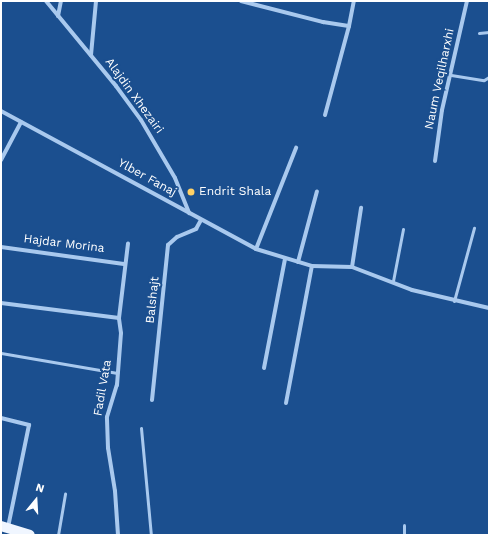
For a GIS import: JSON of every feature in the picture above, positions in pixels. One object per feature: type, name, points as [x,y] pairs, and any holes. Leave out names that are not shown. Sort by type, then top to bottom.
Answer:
[{"type":"main road","points":[[4,527],[30,535]]},
{"type":"street","name":"Alajdin Xhezairi","points":[[46,1],[116,86],[164,157],[186,201],[189,213]]},
{"type":"street","points":[[58,16],[61,1]]},
{"type":"street","points":[[91,55],[96,1]]},
{"type":"street","points":[[241,1],[323,22],[349,26]]},
{"type":"street","points":[[325,115],[349,26],[354,1]]},
{"type":"street","name":"Naum Veqilharxhi","points":[[435,161],[442,110],[467,1]]},
{"type":"street","name":"Ylber Fanaj","points":[[1,112],[256,249],[312,266],[352,267],[393,281],[412,290],[489,308]]},
{"type":"street","points":[[1,160],[21,122]]},
{"type":"street","points":[[256,249],[296,148]]},
{"type":"street","points":[[298,262],[316,191]]},
{"type":"street","points":[[352,267],[361,208]]},
{"type":"street","name":"Balshajt","points":[[152,400],[168,244],[176,237],[196,229],[201,220]]},
{"type":"street","name":"Fadil Vata","points":[[118,535],[115,491],[108,448],[107,417],[118,373],[119,318],[124,264],[128,244]]},
{"type":"street","name":"Hajdar Morina","points":[[1,247],[124,264]]},
{"type":"street","points":[[264,368],[285,259]]},
{"type":"street","points":[[286,403],[312,266]]},
{"type":"street","points":[[1,303],[119,318]]},
{"type":"street","points":[[1,418],[30,425],[4,527]]},
{"type":"lane","points":[[479,33],[489,32]]},
{"type":"lane","points":[[451,75],[484,80],[489,77]]},
{"type":"lane","points":[[454,301],[474,228]]},
{"type":"lane","points":[[393,281],[403,229]]},
{"type":"lane","points":[[1,353],[118,373]]},
{"type":"lane","points":[[141,428],[151,535]]},
{"type":"lane","points":[[58,535],[65,494]]},
{"type":"lane","points":[[404,525],[404,535]]},
{"type":"place","name":"Endrit Shala","points":[[191,192]]}]
